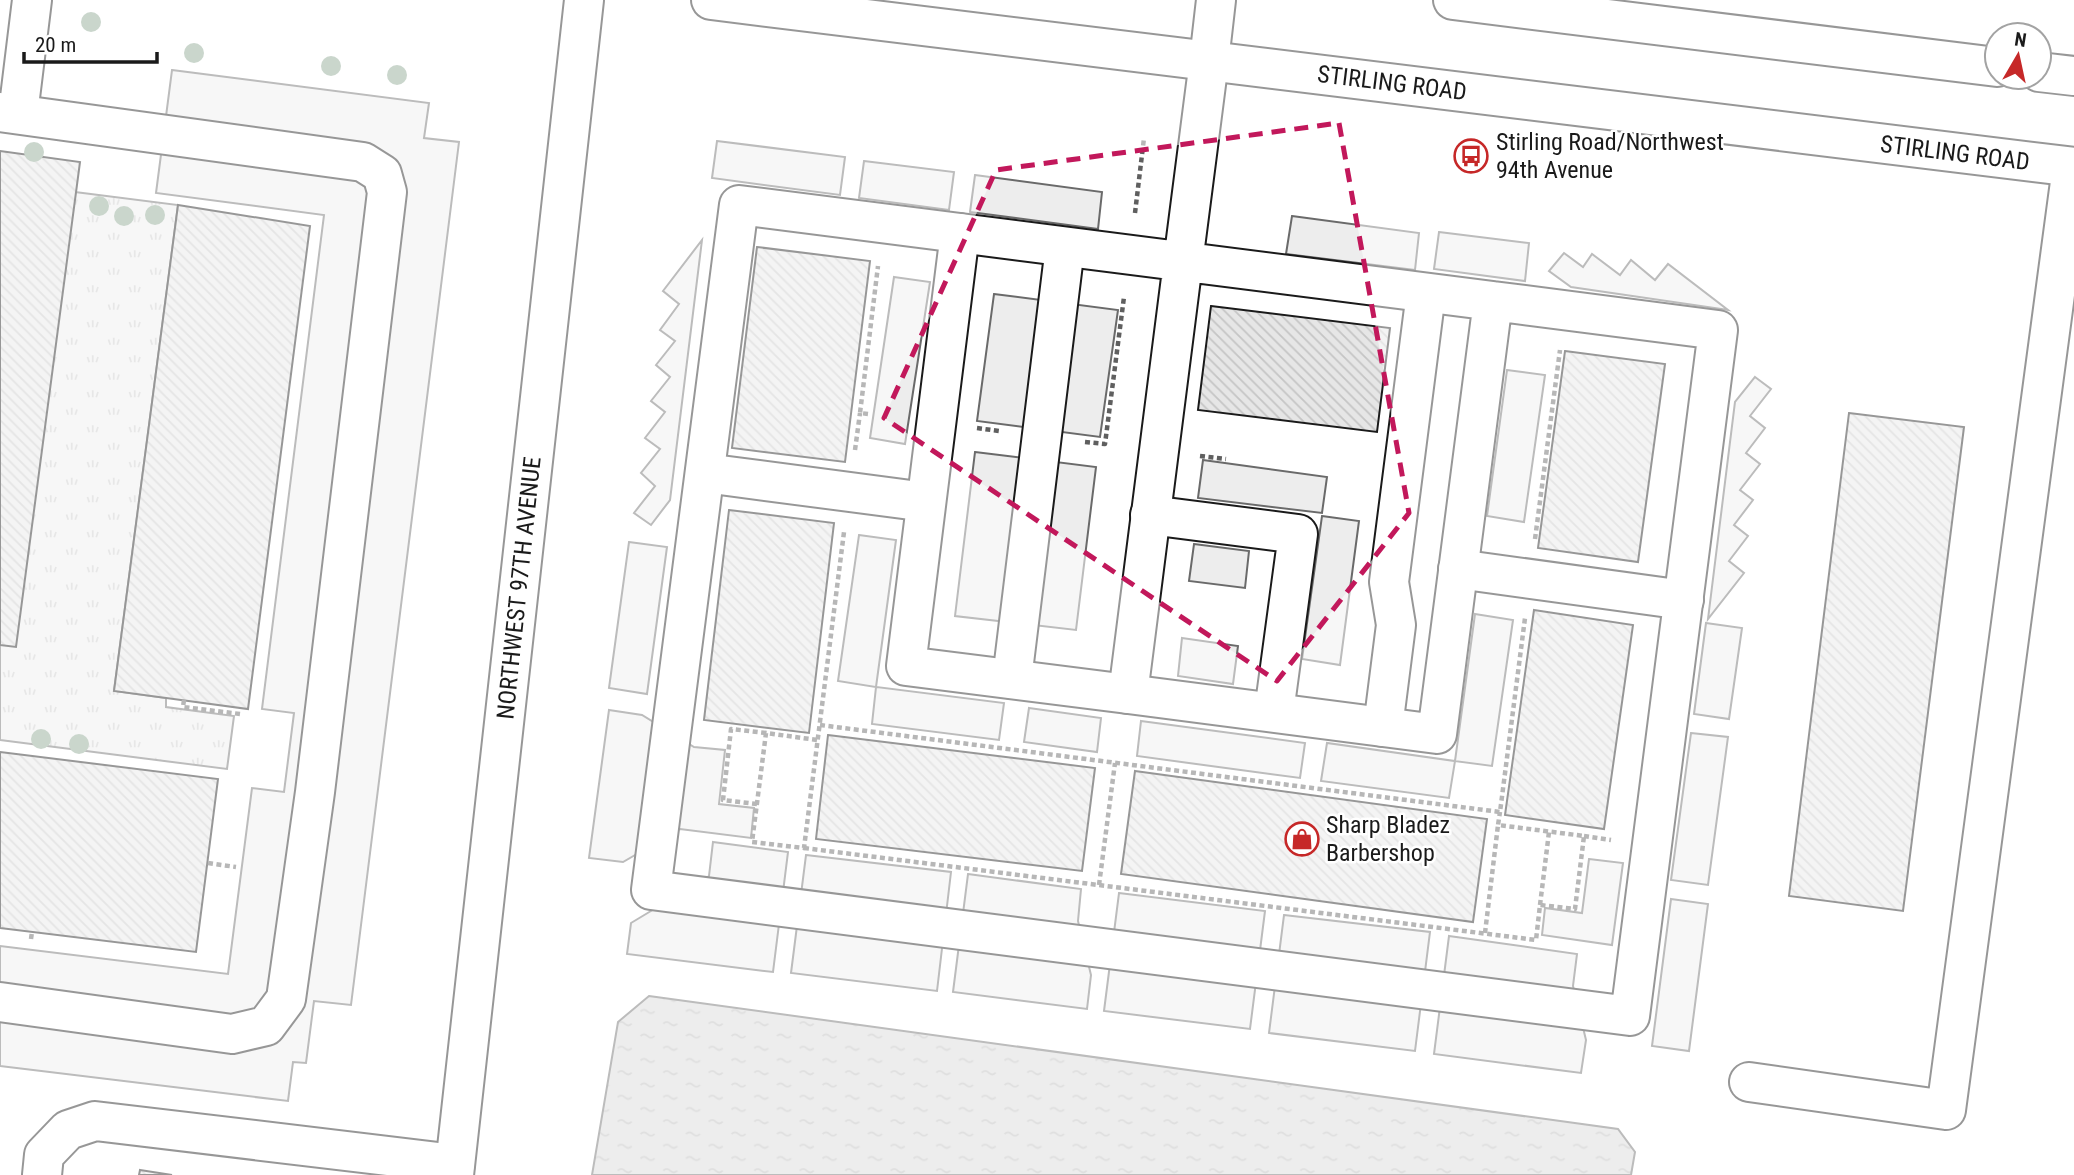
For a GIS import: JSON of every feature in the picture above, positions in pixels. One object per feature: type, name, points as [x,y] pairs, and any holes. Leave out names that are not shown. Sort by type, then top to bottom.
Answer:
[{"type":"main road","points":[[0,1002],[232,1034],[266,1026],[286,999],[316,779],[387,192],[382,174],[363,162],[9,113],[32,0]]},
{"type":"main road","name":"NORTHWEST 97TH AVENUE","points":[[454,1170],[584,0]]},
{"type":"main road","name":"STIRLING ROAD","points":[[710,0],[2073,167]]},
{"type":"main road","points":[[1128,694],[1216,0]]},
{"type":"main road","points":[[1453,0],[1983,65]]},
{"type":"main road","points":[[2053,74],[2074,76]]},
{"type":"main road","points":[[1749,1082],[1947,1110],[2073,167]]},
{"type":"main road","points":[[739,205],[1183,262],[1718,330],[1630,1016],[652,890],[739,205]]},
{"type":"main road","points":[[960,233],[906,666],[1437,734],[1493,301]]},
{"type":"main road","points":[[1012,679],[1065,247]]},
{"type":"main road","points":[[1383,727],[1396,625],[1389,582],[1426,293]]},
{"type":"main road","points":[[705,473],[926,502]]},
{"type":"main road","points":[[1150,514],[1298,534],[1274,712]]},
{"type":"main road","points":[[1458,569],[1684,600]]},
{"type":"main road","points":[[42,1175],[44,1155],[68,1130],[95,1121],[454,1170]]},
{"type":"path","points":[[1134,217],[1144,138]]},
{"type":"path","points":[[854,454],[883,223]]},
{"type":"path","points":[[1078,441],[1105,444],[1125,295]]},
{"type":"path","points":[[1533,551],[1560,348]]},
{"type":"path","points":[[860,413],[868,414]]},
{"type":"path","points":[[974,427],[1001,431]]},
{"type":"path","points":[[804,848],[846,522]]},
{"type":"path","points":[[184,700],[183,707],[240,714]]},
{"type":"path","points":[[757,804],[723,800],[732,729],[817,740]]},
{"type":"path","points":[[766,733],[752,842],[1536,940],[1549,832]]},
{"type":"path","points":[[1099,885],[1115,762]]},
{"type":"path","points":[[1485,933],[1500,812]]},
{"type":"path","points":[[1498,825],[1611,840]]},
{"type":"path","points":[[1540,905],[1575,909],[1584,836]]},
{"type":"path","points":[[208,863],[236,867]]},
{"type":"path","points":[[31,939],[32,932]]},
{"type":"highlighted area","points":[[1339,123],[1409,513],[1277,681],[884,418],[996,170]]},
{"type":"green space","points":[[75,192],[178,205],[114,691],[166,698],[166,707],[234,716],[227,769],[0,740],[0,645]]},
{"type":"shaded area","points":[[172,70],[429,103],[424,138],[459,142],[351,1005],[314,1001],[306,1063],[293,1062],[288,1101],[0,1066],[0,946],[228,974],[252,788],[284,792],[294,713],[262,709],[324,215],[156,193]]},
{"type":"shaded area","points":[[717,141],[845,157],[840,195],[712,178]]},
{"type":"shaded area","points":[[864,161],[954,172],[949,210],[859,198]]},
{"type":"shaded area","points":[[975,175],[1102,192],[1098,229],[970,212]]},
{"type":"shaded area","points":[[1292,216],[1419,233],[1415,270],[1286,254]]},
{"type":"shaded area","points":[[1439,232],[1529,243],[1525,281],[1434,269]]},
{"type":"shaded area","points":[[702,240],[670,500],[651,525],[634,513],[655,486],[641,473],[660,449],[645,438],[665,412],[651,401],[670,377],[656,365],[675,341],[660,330],[679,304],[663,291]]},
{"type":"shaded area","points":[[1564,253],[1583,267],[1592,254],[1620,275],[1631,260],[1655,280],[1668,264],[1728,310],[1571,287],[1549,271]]},
{"type":"shaded area","points":[[894,277],[930,282],[905,444],[870,438]]},
{"type":"shaded area","points":[[994,294],[1118,310],[1100,437],[977,421]]},
{"type":"shaded area","points":[[1507,370],[1545,375],[1524,522],[1487,516]]},
{"type":"shaded area","points":[[1755,377],[1771,389],[1750,416],[1765,428],[1746,453],[1760,464],[1740,490],[1753,500],[1734,525],[1748,536],[1729,561],[1744,573],[1708,619],[1735,402]]},
{"type":"shaded area","points":[[975,452],[1096,467],[1076,630],[955,616]]},
{"type":"shaded area","points":[[1203,460],[1327,477],[1322,513],[1198,498]]},
{"type":"shaded area","points":[[1322,516],[1359,521],[1340,665],[1302,659]]},
{"type":"shaded area","points":[[859,535],[896,540],[876,687],[838,681]]},
{"type":"shaded area","points":[[629,542],[667,547],[647,694],[609,688]]},
{"type":"shaded area","points":[[1194,544],[1249,551],[1245,588],[1189,581]]},
{"type":"shaded area","points":[[1475,614],[1513,620],[1492,766],[1455,761]]},
{"type":"shaded area","points":[[1706,623],[1742,628],[1729,719],[1694,714]]},
{"type":"shaded area","points":[[1182,638],[1238,646],[1233,684],[1178,676]]},
{"type":"shaded area","points":[[876,687],[1004,703],[999,740],[872,724]]},
{"type":"shaded area","points":[[1029,708],[1101,718],[1097,752],[1024,742]]},
{"type":"shaded area","points":[[609,710],[642,715],[694,747],[725,750],[719,804],[754,808],[751,838],[680,829],[623,862],[589,858]]},
{"type":"shaded area","points":[[1141,721],[1305,743],[1300,778],[1137,756]]},
{"type":"shaded area","points":[[1691,733],[1728,737],[1708,885],[1671,880]]},
{"type":"shaded area","points":[[1327,743],[1455,761],[1449,798],[1321,781]]},
{"type":"shaded area","points":[[713,842],[788,852],[773,972],[627,954],[631,923],[709,876]]},
{"type":"shaded area","points":[[806,855],[951,872],[937,991],[791,973]]},
{"type":"shaded area","points":[[1589,859],[1623,863],[1612,945],[1542,935],[1545,908],[1582,913]]},
{"type":"shaded area","points":[[968,874],[1081,889],[1078,921],[1091,975],[1087,1009],[953,992]]},
{"type":"shaded area","points":[[1119,893],[1265,911],[1250,1029],[1104,1011]]},
{"type":"shaded area","points":[[1671,899],[1708,904],[1689,1051],[1652,1046]]},
{"type":"shaded area","points":[[1284,915],[1430,932],[1415,1051],[1269,1033]]},
{"type":"shaded area","points":[[1449,936],[1577,954],[1573,986],[1586,1040],[1581,1073],[1434,1054]]},
{"type":"water","points":[[649,996],[1618,1129],[1635,1152],[1631,1175],[592,1175],[618,1022]]},
{"type":"building","points":[[0,151],[80,162],[16,647],[0,645]]},
{"type":"building","points":[[178,205],[310,226],[248,709],[114,691]]},
{"type":"building","points":[[757,247],[870,261],[845,462],[732,448]]},
{"type":"building","points":[[1211,306],[1390,328],[1377,432],[1198,410]]},
{"type":"building","points":[[1565,351],[1665,364],[1638,562],[1538,548]]},
{"type":"building","points":[[1849,413],[1964,427],[1903,911],[1789,896]]},
{"type":"building","points":[[729,510],[834,523],[809,733],[704,720]]},
{"type":"building","points":[[1534,610],[1633,625],[1604,829],[1505,815]]},
{"type":"building","points":[[828,735],[1095,768],[1082,871],[816,839]]},
{"type":"building","points":[[0,752],[218,779],[196,952],[0,928]]},
{"type":"building","points":[[1135,771],[1487,819],[1473,922],[1121,874]]},
{"type":"building","points":[[140,1170],[172,1175],[139,1175]]},
{"type":"place","name":"Stirling Road/Northwest 94th Avenue","points":[[1471,156]]},
{"type":"place","name":"Sharp Bladez Barbershop","points":[[1302,839]]}]
